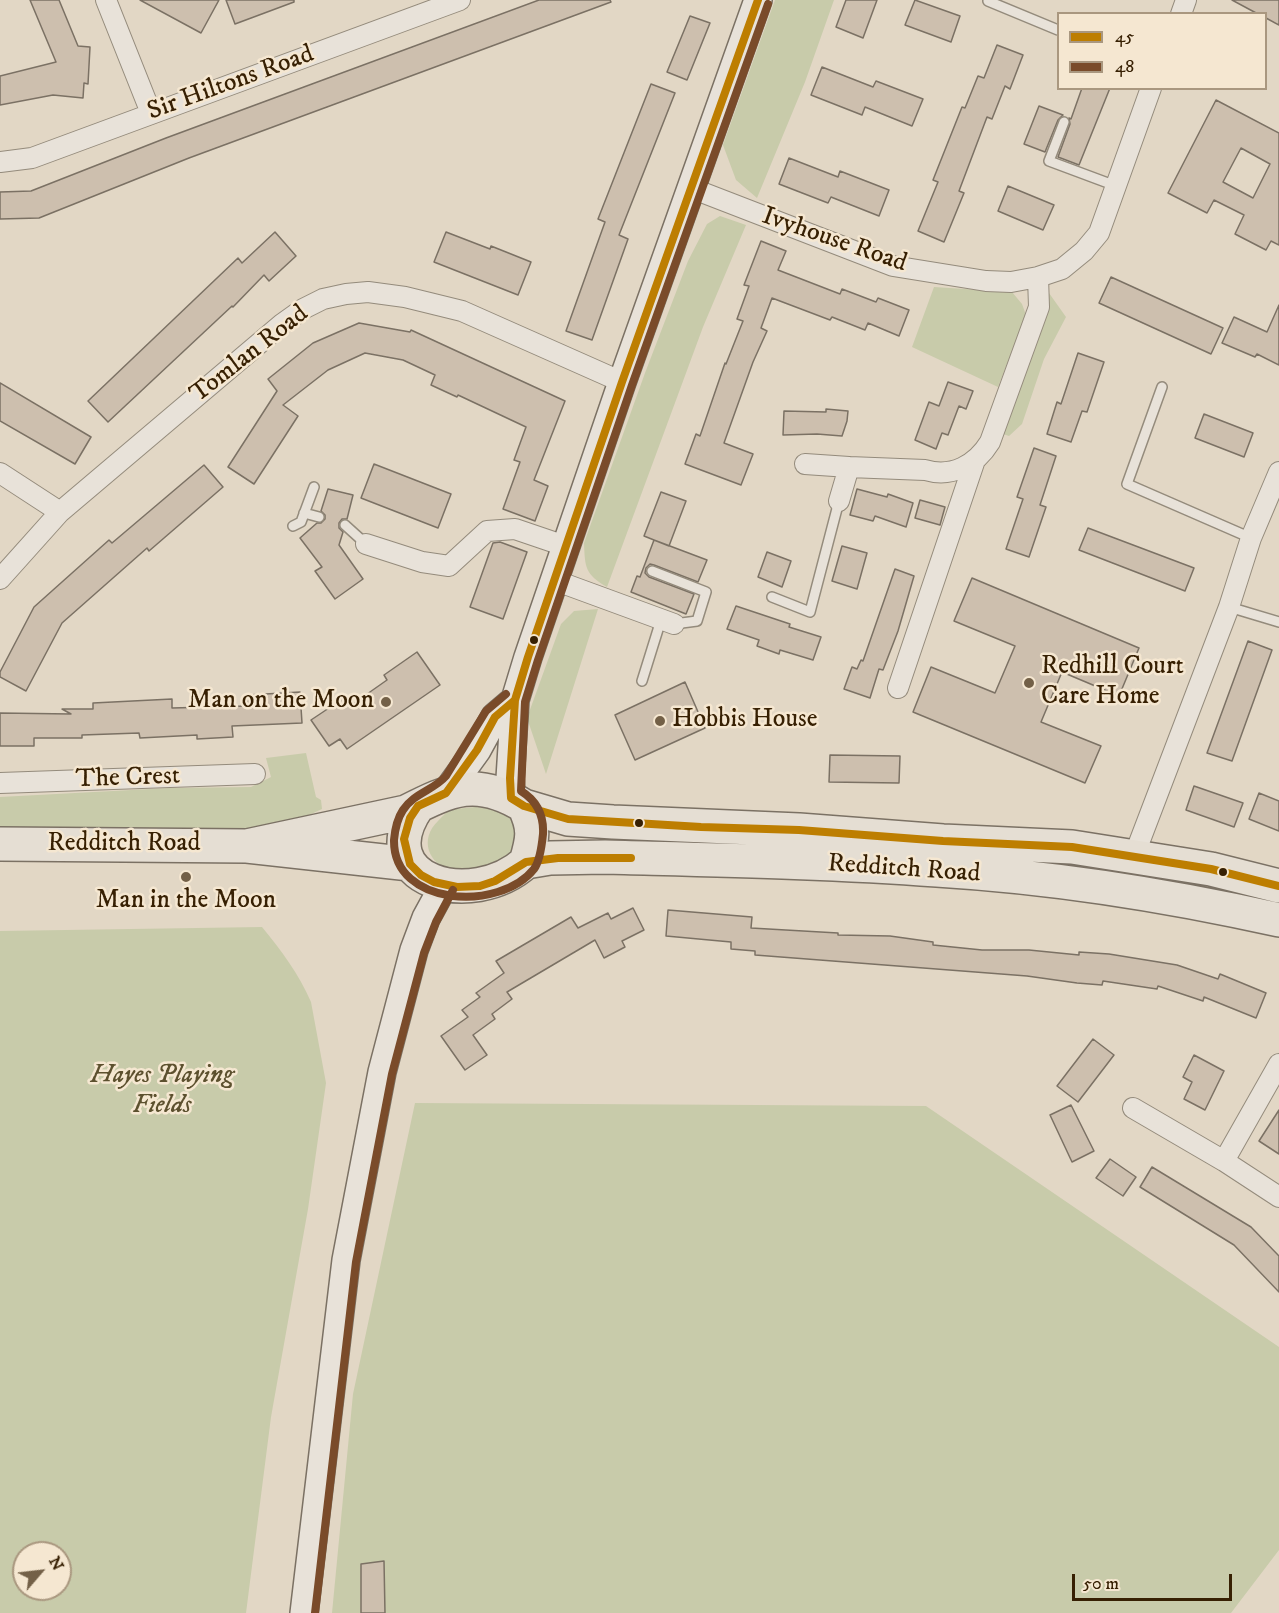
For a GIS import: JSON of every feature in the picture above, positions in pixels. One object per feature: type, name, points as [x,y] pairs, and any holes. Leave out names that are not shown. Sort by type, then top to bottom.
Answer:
[{"type":"highway","points":[[467,789],[497,793],[518,802],[533,830],[533,839],[526,862],[495,881],[480,886],[444,885],[422,875],[410,864],[405,849],[405,831],[410,818],[432,799],[467,789]]},
{"type":"highway","name":"Redditch Road","points":[[247,846],[397,814],[432,799]]},
{"type":"highway","name":"Redditch Road","points":[[518,802],[567,819],[799,830],[943,841],[1072,847],[1211,869],[1279,886]]},
{"type":"highway","name":"Redditch Road","points":[[0,844],[247,846],[410,864]]},
{"type":"highway","name":"Redditch Road","points":[[526,862],[550,858],[605,857],[938,870],[1115,890],[1202,903],[1279,920]]},
{"type":"street","points":[[106,0],[151,113]]},
{"type":"street","name":"Sir Hiltons Road","points":[[0,162],[32,158],[460,0]]},
{"type":"street","points":[[518,802],[510,778],[515,700],[565,546],[758,0]]},
{"type":"street","name":"Ivyhouse Road","points":[[691,188],[893,266],[986,281],[1011,282],[1038,277],[1062,269],[1084,251],[1099,233],[1150,90]]},
{"type":"street","points":[[805,464],[925,470],[936,473],[955,471],[982,455],[990,442],[1039,307],[1038,277]]},
{"type":"street","name":"Tomlan Road","points":[[0,579],[60,512],[282,324],[322,299],[368,292],[405,297],[462,311],[622,382]]},
{"type":"street","points":[[898,688],[975,460]]},
{"type":"street","points":[[839,501],[849,466]]},
{"type":"street","points":[[1134,856],[1229,607],[1251,538],[1279,472]]},
{"type":"street","points":[[0,473],[60,512]]},
{"type":"street","points":[[366,544],[389,560],[449,566],[487,531],[515,529],[565,546]]},
{"type":"street","points":[[554,580],[668,622]]},
{"type":"street","points":[[432,799],[477,750],[495,717],[515,700]]},
{"type":"street","name":"The Crest","points":[[0,783],[255,774]]},
{"type":"street","points":[[304,1613],[346,1260],[378,1093],[414,950],[426,918],[444,885]]},
{"type":"street","points":[[1224,1161],[1279,1064]]},
{"type":"street","points":[[1133,1108],[1224,1161],[1279,1197]]},
{"type":"lane","points":[[988,1],[1057,29]]},
{"type":"lane","points":[[1064,122],[1049,161],[1116,186]]},
{"type":"lane","points":[[1162,387],[1127,484],[1251,538]]},
{"type":"lane","points":[[293,526],[301,522],[314,487]]},
{"type":"lane","points":[[772,597],[810,612],[839,501]]},
{"type":"lane","points":[[304,513],[319,517]]},
{"type":"lane","points":[[345,525],[366,544]]},
{"type":"lane","points":[[642,681],[668,622],[697,621],[706,592],[652,571]]},
{"type":"lane","points":[[1229,607],[1279,622]]},
{"type":"green space","points":[[775,0],[834,0],[805,82],[757,198],[736,180],[723,145]]},
{"type":"green space","points":[[720,216],[746,225],[703,327],[607,587],[590,574],[585,559],[584,543],[688,261],[707,224]]},
{"type":"green space","points":[[934,287],[1012,292],[1022,304],[1026,315],[998,387],[912,347]]},
{"type":"green space","points":[[1049,293],[1066,317],[1044,359],[1022,424],[1009,436],[1003,434]]},
{"type":"green space","points":[[598,609],[546,774],[527,718],[561,624],[574,611]]},
{"type":"green space","points":[[306,753],[316,797],[321,800],[322,809],[281,828],[255,835],[0,833],[0,797],[169,788],[251,787],[271,777],[266,758]]},
{"type":"green space","points":[[476,807],[501,812],[520,827],[515,849],[503,860],[475,872],[461,873],[444,868],[432,857],[429,850],[429,835],[432,828],[449,811]]},
{"type":"green space","name":"Hayes Playing Fields","points":[[262,927],[289,963],[311,1002],[326,1083],[308,1209],[271,1417],[246,1613],[0,1613],[0,931]]},
{"type":"green space","points":[[415,1103],[926,1106],[1279,1347],[1279,1550],[1231,1613],[332,1613],[353,1394]]},
{"type":"building","points":[[30,0],[59,0],[78,46],[90,47],[88,84],[84,83],[83,98],[53,95],[0,105],[0,76],[56,62]]},
{"type":"building","points":[[140,0],[219,0],[201,33]]},
{"type":"building","points":[[226,0],[294,0],[294,2],[235,24]]},
{"type":"building","points":[[539,0],[610,0],[611,2],[189,158],[39,218],[0,219],[0,192],[31,191],[166,138]]},
{"type":"building","points":[[846,0],[877,0],[863,38],[836,27]]},
{"type":"building","points":[[915,0],[960,16],[951,42],[905,25]]},
{"type":"building","points":[[1232,0],[1279,0],[1279,25],[1267,19],[1267,12],[1254,12]]},
{"type":"building","points":[[690,16],[710,23],[687,80],[667,72]]},
{"type":"building","points":[[997,45],[1023,55],[1010,89],[1005,86],[992,119],[987,117],[959,191],[964,193],[944,242],[918,231],[938,182],[933,180],[962,107],[965,108],[978,76],[984,78]]},
{"type":"building","points":[[822,67],[873,87],[876,81],[923,99],[912,126],[865,107],[862,115],[811,95]]},
{"type":"building","points":[[651,84],[675,93],[619,235],[628,239],[592,340],[566,331],[605,222],[598,219]]},
{"type":"building","points":[[1081,90],[1109,90],[1079,165],[1058,157],[1070,124],[1069,118],[1071,119]]},
{"type":"building","points":[[1216,100],[1279,133],[1279,245],[1271,241],[1266,250],[1235,234],[1244,215],[1214,200],[1207,213],[1168,193]],"holes":[[[1241,148],[1270,164],[1253,198],[1223,182]]]},
{"type":"building","points":[[1039,106],[1063,115],[1058,120],[1045,152],[1024,144]]},
{"type":"building","points":[[789,158],[838,177],[840,171],[889,190],[879,216],[831,197],[828,203],[779,184]]},
{"type":"building","points":[[1008,186],[1054,205],[1043,230],[998,211]]},
{"type":"building","points":[[275,232],[296,256],[269,281],[264,275],[233,307],[108,422],[88,401],[238,258],[242,263]]},
{"type":"building","points":[[446,232],[531,262],[518,295],[434,262]]},
{"type":"building","points":[[761,241],[786,251],[778,270],[840,294],[842,289],[876,302],[878,298],[909,310],[899,336],[868,323],[865,330],[832,317],[830,320],[772,298],[761,328],[767,331],[753,362],[724,443],[753,454],[741,485],[685,464],[696,434],[700,436],[725,363],[743,321],[737,319],[749,286],[744,285]]},
{"type":"building","points":[[1111,277],[1223,328],[1211,354],[1099,303]]},
{"type":"building","points":[[1279,305],[1279,365],[1257,354],[1255,357],[1222,343],[1234,317],[1267,332]]},
{"type":"building","points":[[359,323],[410,332],[411,330],[565,401],[534,480],[548,486],[535,521],[503,509],[520,462],[514,460],[526,427],[431,385],[435,375],[403,360],[365,353],[328,370],[283,405],[298,416],[254,484],[228,467],[277,391],[268,379],[313,343]]},
{"type":"building","points":[[1078,353],[1104,362],[1087,412],[1082,411],[1071,442],[1047,434],[1057,402],[1061,404]]},
{"type":"building","points":[[948,382],[973,391],[966,409],[959,406],[948,435],[942,433],[936,449],[915,440],[929,402],[939,406]]},
{"type":"building","points":[[0,383],[91,437],[75,464],[0,421]]},
{"type":"building","points":[[826,409],[848,411],[842,436],[783,435],[784,411],[826,412]]},
{"type":"building","points":[[1204,414],[1253,433],[1244,457],[1195,438]]},
{"type":"building","points":[[1034,448],[1056,456],[1040,505],[1046,507],[1029,557],[1006,549],[1023,499],[1017,497]]},
{"type":"building","points":[[374,464],[451,494],[438,528],[361,498]]},
{"type":"building","points":[[204,465],[223,487],[149,551],[147,548],[62,623],[26,691],[0,677],[0,672],[34,607],[109,540],[112,543]]},
{"type":"building","points":[[328,489],[353,495],[347,519],[342,519],[339,523],[339,528],[343,532],[339,545],[363,579],[335,599],[315,571],[322,567],[300,538],[325,519],[321,511]]},
{"type":"building","points":[[857,489],[887,497],[888,494],[913,503],[906,527],[875,516],[873,521],[850,515]]},
{"type":"building","points":[[661,492],[686,501],[669,546],[644,536]]},
{"type":"building","points":[[920,500],[945,507],[940,525],[915,518]]},
{"type":"building","points":[[1088,528],[1194,568],[1185,591],[1079,550]]},
{"type":"building","points":[[654,540],[707,560],[698,582],[654,565],[650,564],[646,568],[645,573],[649,577],[694,594],[686,614],[631,592],[637,576],[640,577]]},
{"type":"building","points":[[500,542],[527,552],[503,619],[470,607],[493,543]]},
{"type":"building","points":[[842,546],[867,553],[857,589],[832,581]]},
{"type":"building","points":[[767,552],[791,561],[782,587],[758,577]]},
{"type":"building","points":[[895,569],[914,576],[898,631],[883,670],[879,669],[870,698],[844,689],[852,667],[857,669],[861,660],[863,661]]},
{"type":"building","name":"Redhill Court Care Home","points":[[972,578],[1139,648],[1119,696],[1062,672],[1041,722],[1101,746],[1085,783],[913,712],[931,667],[995,693],[1015,646],[954,621]]},
{"type":"building","points":[[736,606],[821,637],[813,660],[780,650],[779,654],[757,646],[759,640],[727,629]]},
{"type":"building","points":[[1248,641],[1272,650],[1232,761],[1207,753]]},
{"type":"building","name":"Man on the Moon","points":[[417,652],[440,685],[347,749],[340,739],[329,746],[311,720],[344,698],[350,706],[387,680],[384,675]]},
{"type":"building","name":"Hobbis House","points":[[685,682],[705,728],[635,760],[615,715]]},
{"type":"building","points":[[300,692],[302,723],[232,726],[233,737],[197,739],[197,735],[140,738],[139,733],[82,735],[82,738],[34,738],[34,746],[0,746],[0,713],[71,714],[62,709],[93,709],[93,703],[172,699],[172,708],[248,706],[248,695]]},
{"type":"building","points":[[830,755],[900,756],[899,783],[829,782]]},
{"type":"building","points":[[1194,786],[1243,803],[1234,827],[1186,810]]},
{"type":"building","points":[[1259,793],[1279,801],[1279,831],[1249,819]]},
{"type":"building","points":[[633,908],[644,930],[622,941],[625,947],[604,958],[595,940],[507,992],[512,999],[492,1014],[495,1019],[473,1035],[487,1055],[465,1070],[441,1036],[468,1017],[462,1010],[480,997],[476,993],[504,973],[496,961],[571,917],[578,928],[608,913],[611,919]]},
{"type":"building","points":[[668,910],[752,917],[751,928],[838,933],[838,935],[890,936],[933,942],[933,945],[982,950],[1029,950],[1079,955],[1079,952],[1109,954],[1177,965],[1218,979],[1220,974],[1266,993],[1256,1018],[1204,997],[1203,1001],[1158,986],[1157,989],[1103,981],[1102,985],[1027,976],[755,955],[755,951],[731,949],[731,942],[666,936]]},
{"type":"building","points":[[1093,1039],[1114,1055],[1078,1102],[1057,1086]]},
{"type":"building","points":[[1194,1055],[1224,1071],[1205,1110],[1184,1099],[1192,1082],[1183,1077]]},
{"type":"building","points":[[1071,1105],[1094,1151],[1072,1162],[1050,1115]]},
{"type":"building","points":[[1279,1110],[1279,1154],[1259,1141]]},
{"type":"building","points":[[1110,1159],[1136,1177],[1123,1196],[1096,1178]]},
{"type":"building","points":[[1152,1167],[1251,1227],[1279,1256],[1279,1292],[1234,1245],[1140,1187]]},
{"type":"building","points":[[384,1561],[385,1613],[361,1613],[361,1564]]},
{"type":"transit line","name":"45","points":[[758,0],[622,382],[528,657],[515,700],[510,778],[511,798],[524,806],[568,819],[799,830],[943,841],[1072,847],[1211,869],[1279,886]]},
{"type":"transit line","name":"48","points":[[506,694],[486,711],[446,776],[436,785],[418,795],[401,813],[394,840],[398,862],[411,879],[429,890],[451,896],[474,896],[498,892],[518,883],[534,869],[538,862],[543,838],[542,821],[535,804],[521,791],[525,702],[632,385],[768,4]]},
{"type":"transit line","name":"45","points":[[515,700],[495,717],[477,750],[446,793],[418,806],[410,818],[404,839],[410,864],[421,875],[434,882],[457,887],[480,886],[495,881],[526,862],[558,858],[631,858]]},
{"type":"transit line","name":"48","points":[[315,1613],[356,1262],[392,1074],[424,953],[436,922],[453,890]]},
{"type":"place","name":"Redhill Court Care Home","points":[[1029,683]]},
{"type":"place","name":"Man on the Moon","points":[[386,702]]},
{"type":"place","name":"Hobbis House","points":[[660,721]]},
{"type":"place","name":"Man in the Moon","points":[[186,877]]}]
